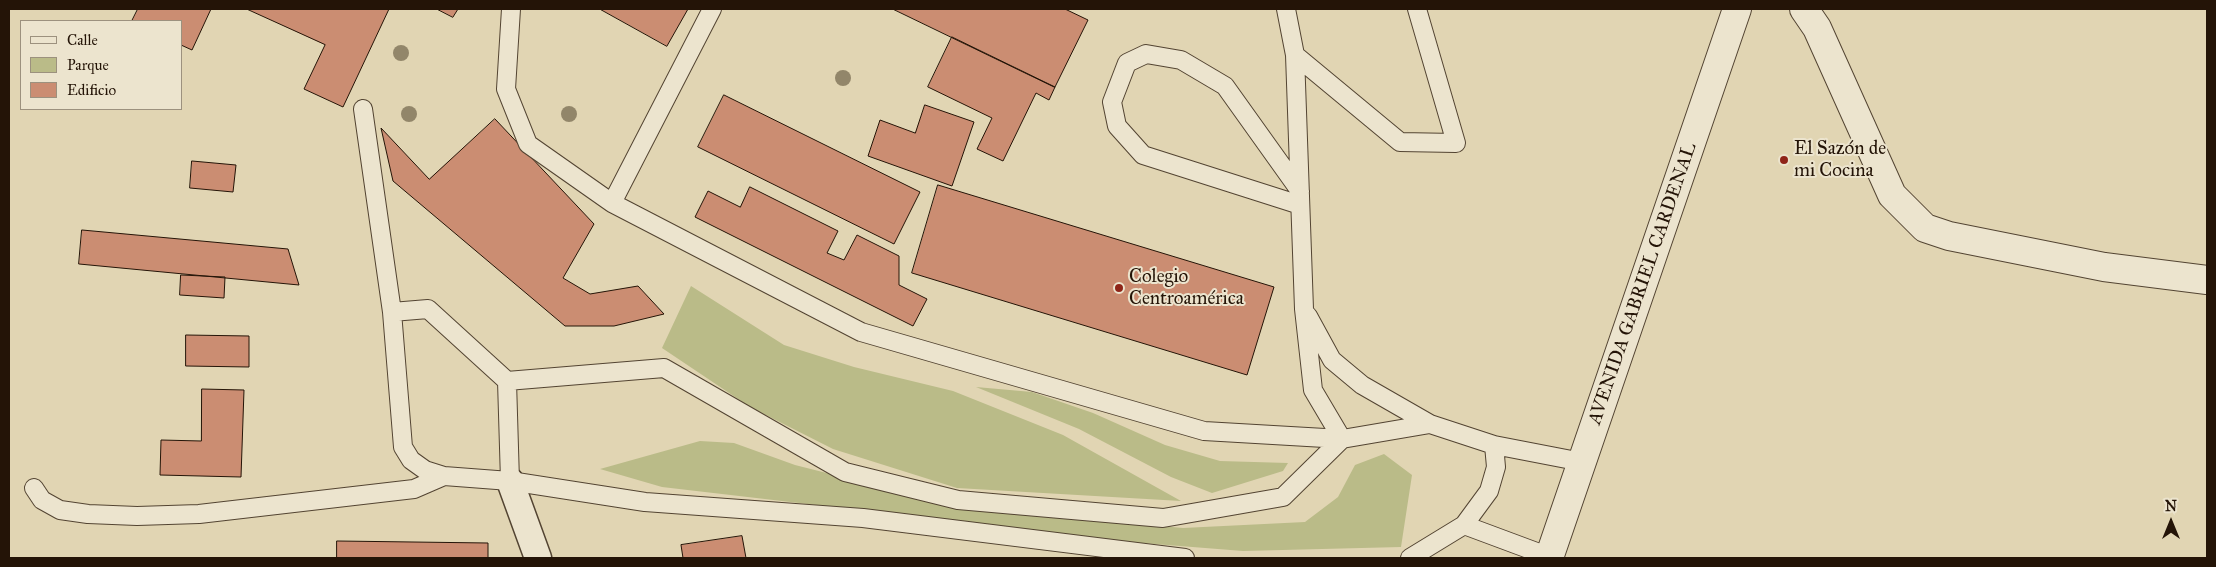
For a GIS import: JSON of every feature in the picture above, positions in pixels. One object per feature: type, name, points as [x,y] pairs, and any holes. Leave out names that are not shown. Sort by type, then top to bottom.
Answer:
[{"type":"street","name":"AVENIDA GABRIEL CARDENAL","points":[[1550,558],[1737,9]]},
{"type":"street","points":[[1804,9],[1817,28],[1892,195],[1925,228],[1949,236],[2104,267],[2207,280]]},
{"type":"street","points":[[510,481],[538,558]]},
{"type":"lane","points":[[511,9],[506,90],[528,144],[612,202],[861,332],[1204,432],[1342,439],[1430,424]]},
{"type":"lane","points":[[612,202],[712,9]]},
{"type":"lane","points":[[1286,9],[1295,55],[1304,309],[1313,390],[1342,439]]},
{"type":"lane","points":[[1295,55],[1400,142],[1456,144],[1417,9]]},
{"type":"lane","points":[[1146,54],[1180,60],[1225,86],[1300,198],[1143,155],[1117,126],[1112,102],[1127,63],[1146,54]]},
{"type":"lane","points":[[363,109],[392,312],[403,447],[411,460],[425,470],[444,476],[510,481],[645,502],[863,518],[1185,558]]},
{"type":"lane","points":[[392,312],[428,309],[507,381],[510,481]]},
{"type":"lane","points":[[1304,309],[1332,360],[1362,385],[1430,424],[1494,445],[1582,462]]},
{"type":"lane","points":[[507,381],[664,368],[845,472],[958,500],[1163,518],[1283,497],[1342,439]]},
{"type":"lane","points":[[1410,558],[1464,525],[1489,490],[1496,467],[1494,445]]},
{"type":"lane","points":[[34,488],[42,500],[60,510],[88,514],[137,516],[199,514],[414,489],[444,476]]},
{"type":"lane","points":[[1464,525],[1550,558]]},
{"type":"green space","points":[[691,286],[784,345],[854,367],[953,391],[1063,435],[1181,501],[957,488],[833,449],[750,407],[662,348]]},
{"type":"green space","points":[[976,387],[1032,392],[1093,413],[1165,445],[1220,461],[1288,463],[1283,471],[1212,493],[1171,477],[1079,429]]},
{"type":"green space","points":[[700,441],[734,443],[795,465],[961,507],[1183,528],[1305,522],[1338,497],[1355,465],[1384,454],[1412,475],[1401,547],[1243,551],[1142,543],[662,487],[600,469]]},
{"type":"building","points":[[138,9],[211,9],[192,50],[182,45],[182,20],[132,20]]},
{"type":"building","points":[[247,9],[389,9],[343,107],[304,89],[325,45]]},
{"type":"building","points":[[437,9],[458,9],[453,17]]},
{"type":"building","points":[[600,9],[688,9],[667,46]]},
{"type":"building","points":[[893,9],[1065,9],[1088,20],[1055,87]]},
{"type":"building","points":[[952,37],[1055,87],[1049,100],[1036,93],[1003,161],[977,149],[992,118],[928,87]]},
{"type":"building","points":[[724,95],[920,192],[894,244],[698,147]]},
{"type":"building","points":[[925,105],[974,122],[952,186],[868,156],[880,120],[915,133]]},
{"type":"building","points":[[495,119],[594,224],[563,278],[590,294],[638,286],[664,314],[614,326],[565,326],[393,181],[381,128],[429,179]]},
{"type":"building","points":[[192,161],[236,165],[233,192],[190,188]]},
{"type":"building","points":[[938,185],[1274,287],[1247,375],[912,273]]},
{"type":"building","points":[[750,187],[838,231],[827,253],[844,260],[857,235],[899,256],[899,285],[927,299],[913,326],[695,217],[708,191],[740,207]]},
{"type":"building","points":[[82,230],[288,249],[299,285],[79,264]]},
{"type":"building","points":[[181,275],[225,277],[224,298],[180,295]]},
{"type":"building","points":[[186,335],[249,336],[249,367],[186,366]]},
{"type":"building","points":[[202,389],[244,390],[241,477],[160,475],[161,440],[201,441]]},
{"type":"building","points":[[742,536],[746,558],[683,558],[681,545]]},
{"type":"building","points":[[337,541],[488,543],[488,558],[337,558]]},
{"type":"place","name":"El Sazón de mi Cocina","points":[[1784,160]]},
{"type":"place","name":"Colegio Centroamérica","points":[[1119,288]]}]
